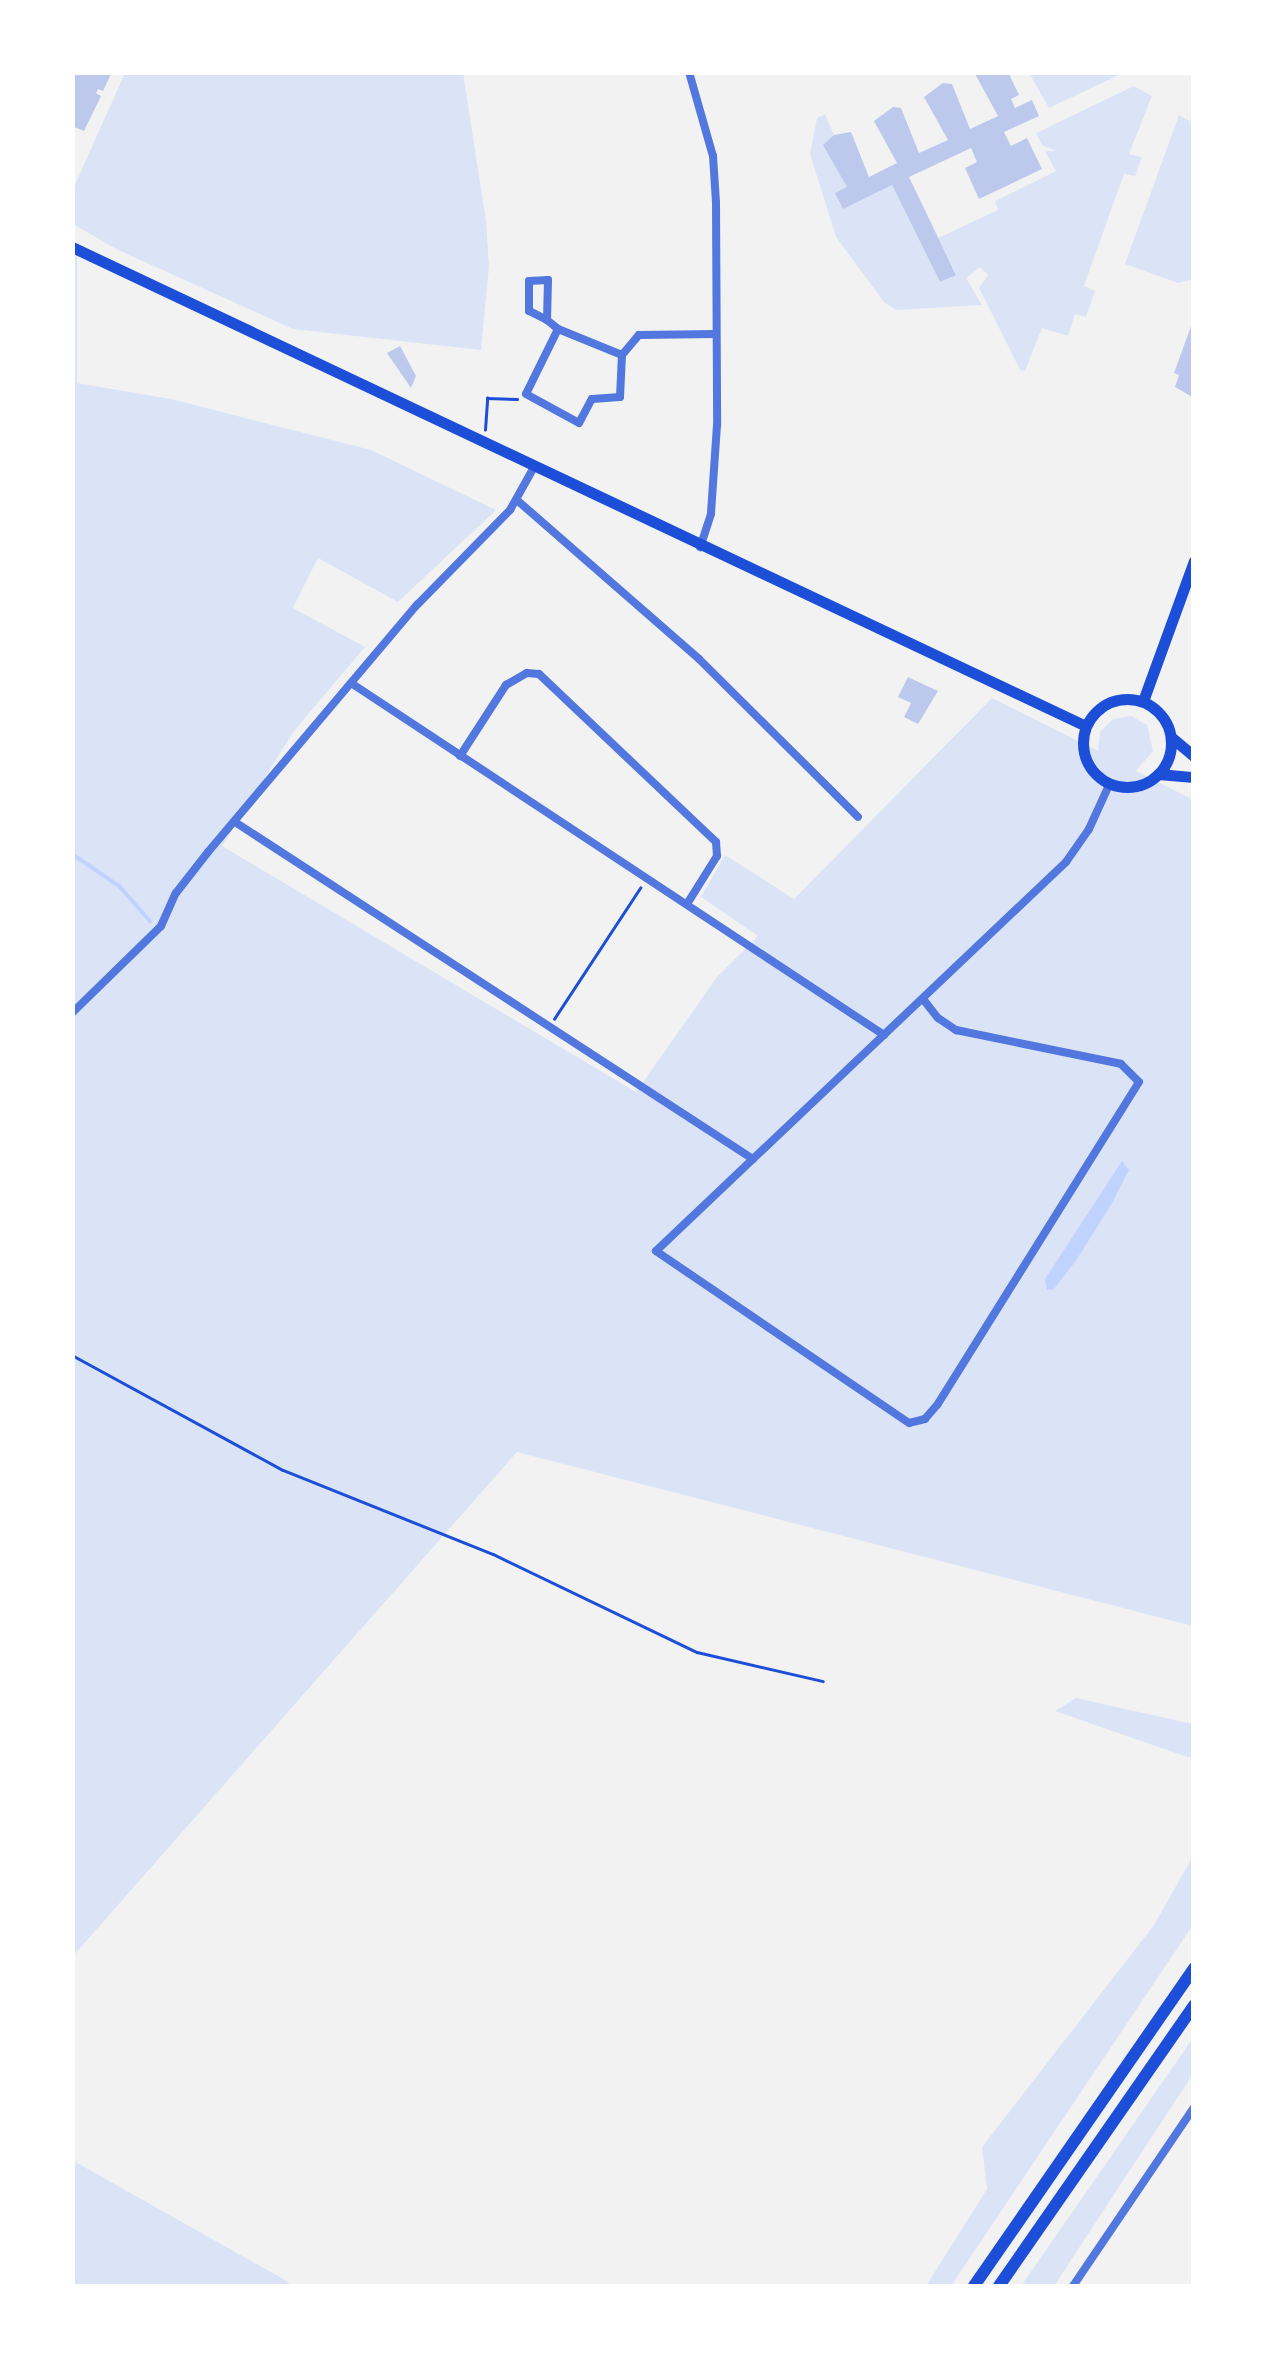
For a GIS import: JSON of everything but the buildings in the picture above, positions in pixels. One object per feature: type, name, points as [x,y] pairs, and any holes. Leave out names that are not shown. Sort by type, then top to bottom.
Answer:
[{"type":"highway","points":[[974,2286],[1194,1968]]},
{"type":"highway","points":[[999,2286],[1194,2005]]},
{"type":"main road","points":[[72,247],[700,547],[1086,726]]},
{"type":"main road","points":[[1144,701],[1194,561]]},
{"type":"main road","points":[[1144,701],[1162,715],[1171,737],[1169,757],[1158,774],[1135,786],[1110,783],[1088,764],[1083,746],[1086,726],[1110,702],[1144,701]]},
{"type":"main road","points":[[1171,737],[1194,756]]},
{"type":"main road","points":[[1158,774],[1194,777]]},
{"type":"street","points":[[690,72],[713,156],[718,425],[711,514],[700,547]]},
{"type":"street","points":[[547,320],[548,280],[529,281],[529,311],[558,329],[622,356]]},
{"type":"street","points":[[558,329],[529,396],[579,423],[592,400],[620,397],[622,356],[639,335],[716,334]]},
{"type":"street","points":[[72,1014],[161,926],[176,893],[444,575],[518,500],[534,466]]},
{"type":"street","points":[[518,500],[699,658],[858,817]]},
{"type":"street","points":[[460,756],[506,686],[526,673],[538,674],[716,842],[717,856],[688,904]]},
{"type":"street","points":[[351,683],[884,1036]]},
{"type":"street","points":[[923,1000],[938,1018],[956,1030],[1122,1064],[1139,1082],[925,1419],[910,1423],[895,1417],[656,1251],[1066,862],[1089,829],[1110,783]]},
{"type":"street","points":[[235,822],[753,1160]]},
{"type":"street","points":[[1073,2286],[1194,2107]]},
{"type":"path","points":[[480,440],[487,424],[487,398],[529,396]]},
{"type":"path","points":[[548,1028],[646,878]]},
{"type":"path","points":[[72,1354],[283,1470],[493,1554],[697,1652],[823,1682]]},
{"type":"shaded area","points":[[1118,72],[1121,74],[1049,108],[1029,73]]},
{"type":"shaded area","points":[[125,73],[463,73],[486,221],[489,266],[481,350],[293,329],[116,249],[73,224],[73,189]]},
{"type":"shaded area","points":[[1134,86],[1152,96],[1129,154],[1142,157],[1135,176],[1124,174],[1084,286],[1095,291],[1086,317],[1075,314],[1068,336],[1042,328],[1025,371],[1020,370],[979,288],[988,275],[980,267],[966,278],[982,305],[896,310],[884,302],[836,237],[810,154],[817,118],[825,114],[834,135],[824,145],[847,187],[843,208],[892,185],[940,282],[956,274],[938,238],[998,210],[995,201],[1056,171],[1045,151],[1056,151],[1042,145],[1036,133]]},
{"type":"shaded area","points":[[1179,115],[1193,123],[1194,279],[1178,283],[1125,264]]},
{"type":"shaded area","points":[[73,255],[77,257],[77,383],[171,399],[371,450],[496,510],[398,602],[318,558],[293,608],[365,647],[294,731],[222,846],[636,1092],[717,977],[758,936],[701,897],[725,855],[794,899],[992,698],[1098,751],[1100,732],[1113,719],[1131,716],[1147,725],[1153,751],[1136,771],[1194,800],[1193,1626],[517,1452],[73,1956]]},
{"type":"shaded area","points":[[1076,1698],[1193,1724],[1193,1759],[1055,1711]]},
{"type":"shaded area","points":[[1193,1856],[1193,1925],[951,2286],[926,2286],[987,2189],[982,2147],[1154,1925]]},
{"type":"shaded area","points":[[1193,2038],[1193,2074],[1054,2286],[1021,2286]]},
{"type":"shaded area","points":[[72,2160],[285,2280],[292,2286],[73,2286]]},
{"type":"water","points":[[1122,1161],[1129,1170],[1112,1203],[1077,1259],[1054,1289],[1047,1290],[1045,1279]]},
{"type":"waterway","points":[[72,854],[119,886],[150,921]]}]
